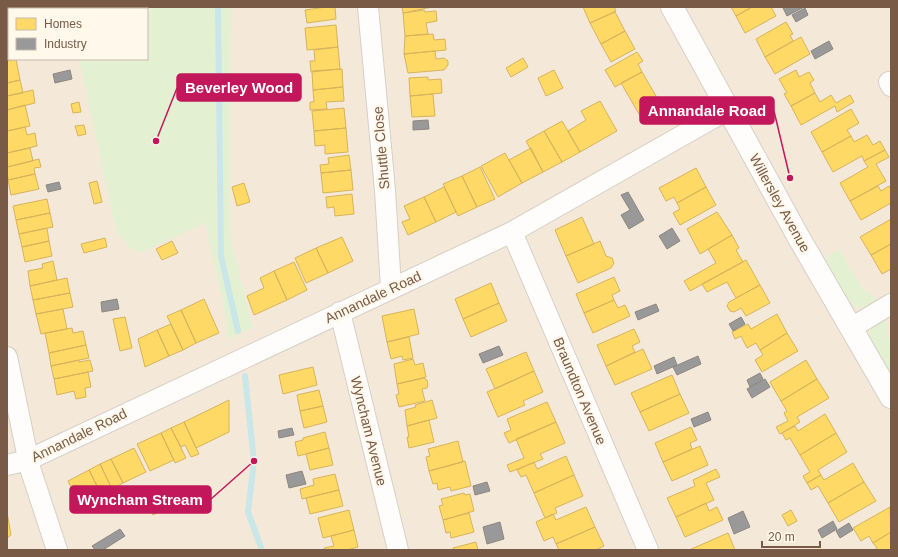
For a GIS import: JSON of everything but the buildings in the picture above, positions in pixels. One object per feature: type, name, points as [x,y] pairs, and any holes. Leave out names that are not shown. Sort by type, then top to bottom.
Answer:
[{"type":"street","name":"Shuttle Close","points":[[368,7],[385,190],[392,288]]},
{"type":"street","name":"Willersley Avenue","points":[[672,7],[850,328],[891,397]]},
{"type":"street","name":"Annandale Road","points":[[7,465],[28,460],[230,363],[512,232],[729,109]]},
{"type":"street","name":"Braundton Avenue","points":[[512,232],[648,550]]},
{"type":"street","points":[[850,328],[891,304]]},
{"type":"street","name":"Wyncham Avenue","points":[[340,312],[398,550]]},
{"type":"street","points":[[7,357],[28,460],[57,550]]},
{"type":"shaded area","points":[[7,7],[891,7],[891,550],[7,550]]},
{"type":"green space","points":[[215,7],[218,258],[236,330],[236,336],[228,340],[225,312],[205,223],[141,253],[128,247],[116,230],[79,60],[148,60],[148,8],[68,8]]},
{"type":"green space","points":[[219,7],[232,7],[230,38],[230,236],[253,328],[241,333],[223,257],[221,239]]},
{"type":"green space","points":[[839,249],[862,288],[876,299],[878,303],[864,307],[850,306],[826,264],[827,256]]},
{"type":"green space","points":[[885,315],[888,336],[891,341],[891,377],[868,337],[875,323]]},
{"type":"waterway","points":[[218,7],[221,256],[238,331]]},
{"type":"waterway","points":[[245,376],[254,461],[248,512],[262,550]]},
{"type":"place","name":"Beverley Wood","points":[[156,141]]},
{"type":"place","name":"Annandale Road","points":[[790,178]]},
{"type":"place","name":"Wyncham Stream","points":[[254,461]]}]
